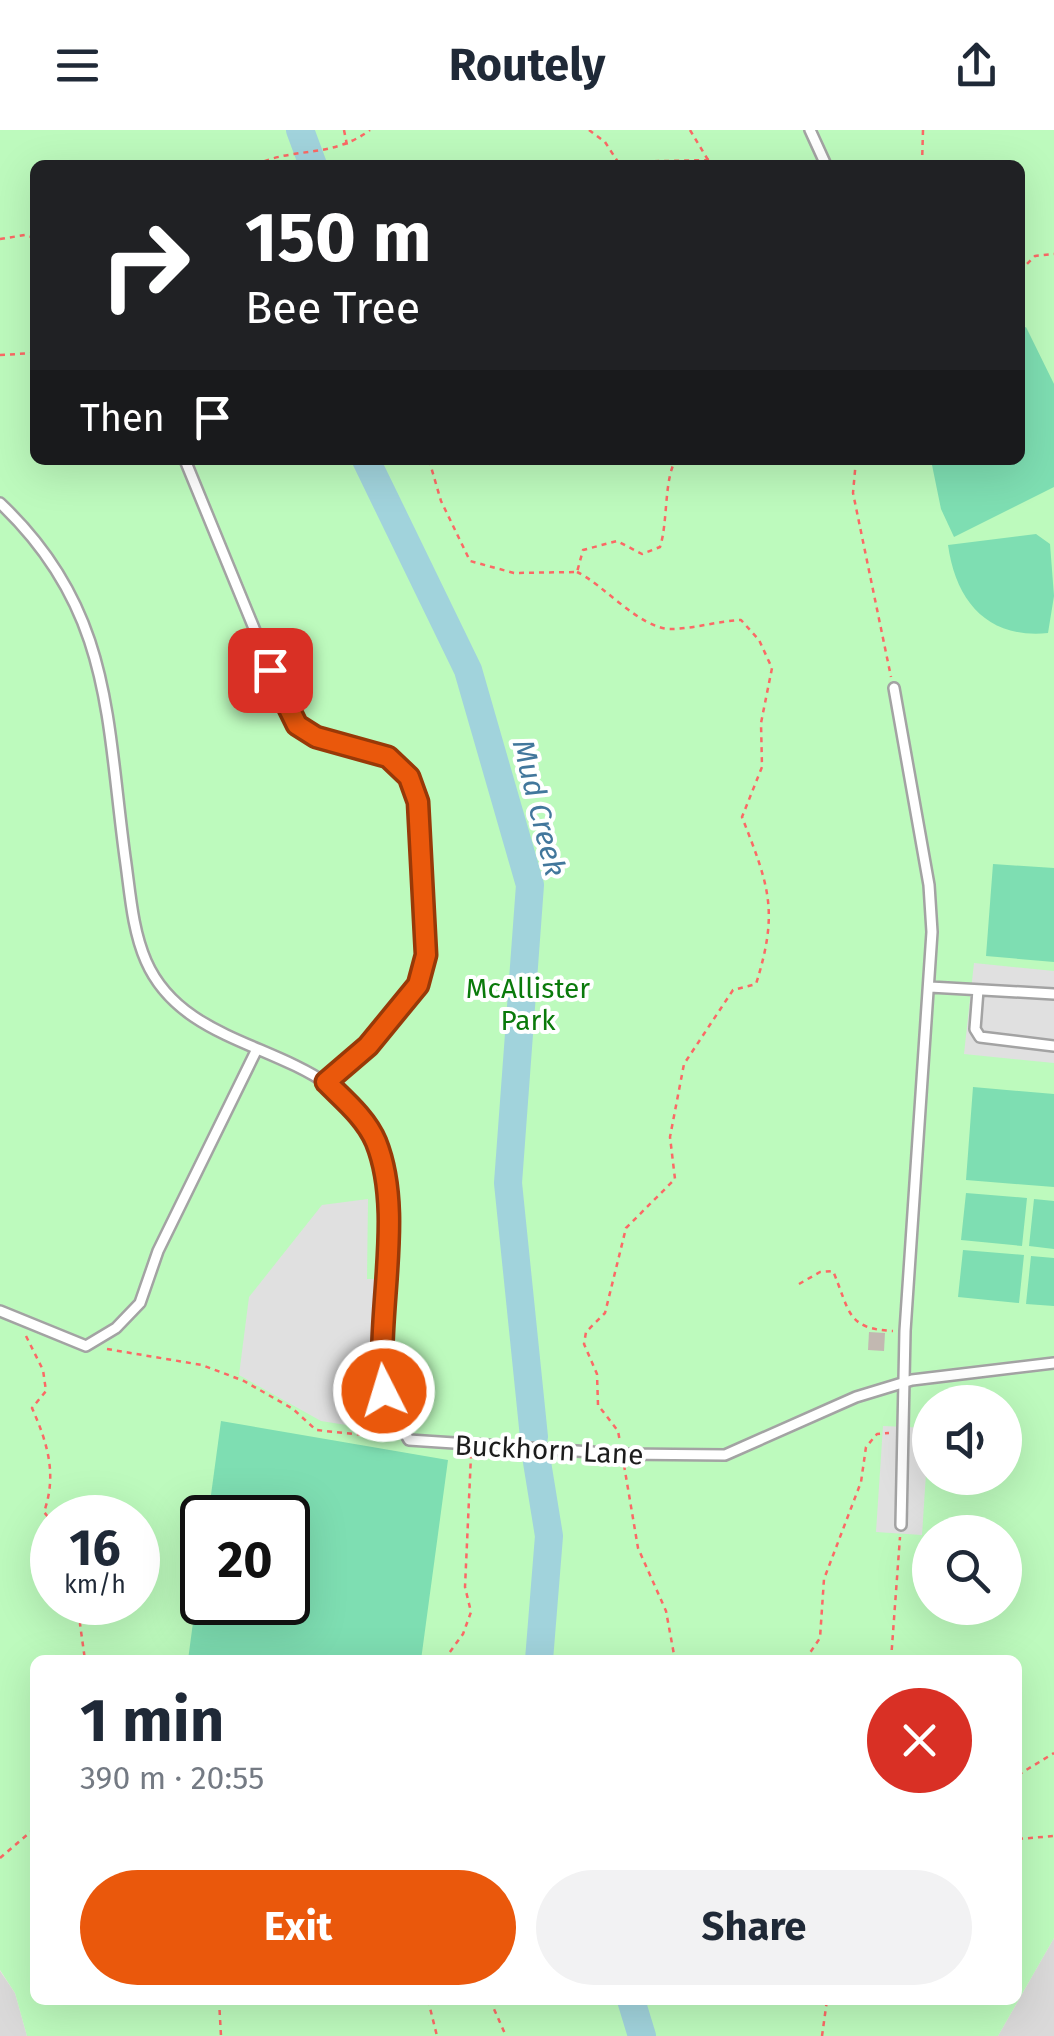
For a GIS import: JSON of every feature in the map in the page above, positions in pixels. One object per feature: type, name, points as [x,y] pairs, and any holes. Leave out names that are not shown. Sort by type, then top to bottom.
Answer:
[{"type":"lane","points":[[810,130],[824,160]]},
{"type":"lane","points":[[187,465],[290,716],[316,737],[388,757],[409,777],[418,802],[426,955],[418,985],[368,1046],[326,1082]]},
{"type":"lane","points":[[0,503],[46,553],[95,650],[110,714],[130,892],[145,959],[189,1016],[298,1065],[326,1082],[358,1114],[378,1153],[386,1206],[380,1352],[384,1391],[409,1440]]},
{"type":"lane","points":[[894,688],[929,885],[930,987],[905,1331],[901,1525]]},
{"type":"lane","points":[[930,987],[1054,994]]},
{"type":"lane","points":[[978,990],[975,1029],[980,1037],[1054,1046]]},
{"type":"lane","points":[[0,1311],[86,1346],[116,1328],[140,1302],[158,1250],[258,1049]]},
{"type":"lane","name":"Buckhorn Lane","points":[[409,1440],[471,1447],[725,1455],[856,1396],[904,1382],[1054,1364]]},
{"type":"path","points":[[344,130],[348,147]]},
{"type":"path","points":[[267,160],[348,147],[370,130]]},
{"type":"path","points":[[589,130],[605,142],[617,160]]},
{"type":"path","points":[[690,130],[710,160]]},
{"type":"path","points":[[922,160],[923,130]]},
{"type":"path","points":[[0,239],[30,237]]},
{"type":"path","points":[[1025,266],[1035,256],[1054,254]]},
{"type":"path","points":[[0,355],[30,352]]},
{"type":"path","points":[[431,465],[441,502],[470,561],[514,572],[577,572],[593,579],[608,597],[667,629],[740,620],[759,640],[772,668],[761,723],[762,768],[742,817],[771,904],[771,936],[756,984],[733,990],[692,1048],[670,1137],[676,1178],[626,1228],[604,1314],[586,1332],[584,1344],[597,1374],[598,1405],[618,1431],[638,1548],[666,1611],[673,1655]]},
{"type":"path","points":[[577,572],[583,550],[617,542],[642,554],[660,547],[672,465]]},
{"type":"path","points":[[856,465],[857,513],[894,688]]},
{"type":"path","points":[[799,1284],[820,1272],[832,1271],[856,1324],[864,1330],[905,1331]]},
{"type":"path","points":[[16,1316],[43,1370],[46,1391],[32,1408],[51,1465],[50,1495]]},
{"type":"path","points":[[86,1346],[202,1365],[244,1381],[294,1409],[316,1430],[409,1440]]},
{"type":"path","points":[[808,1655],[820,1638],[824,1579],[860,1482],[866,1448],[877,1434],[903,1432]]},
{"type":"path","points":[[448,1655],[463,1634],[472,1612],[466,1587],[471,1447]]},
{"type":"path","points":[[892,1655],[901,1525]]},
{"type":"path","points":[[80,1625],[84,1655]]},
{"type":"path","points":[[1022,1773],[1054,1753]]},
{"type":"path","points":[[0,1858],[30,1832]]},
{"type":"path","points":[[1022,1839],[1054,1836]]},
{"type":"path","points":[[219,2005],[222,2036]]},
{"type":"path","points":[[429,2005],[437,2036]]},
{"type":"path","points":[[492,2005],[506,2036]]},
{"type":"path","points":[[822,2036],[826,2005]]},
{"type":"shaded area","points":[[974,963],[1054,971],[1054,1063],[964,1054]]},
{"type":"shaded area","points":[[368,1199],[367,1279],[381,1279],[378,1368],[364,1369],[359,1427],[321,1421],[239,1375],[249,1297],[322,1205]]},
{"type":"shaded area","points":[[883,1426],[912,1427],[912,1495],[925,1495],[923,1515],[912,1515],[912,1534],[876,1532]]},
{"type":"shaded area","points":[[1054,1938],[1054,2036],[998,2036],[1016,2005],[1022,2005],[1022,1994]]},
{"type":"shaded area","points":[[0,1971],[15,1993],[27,2036],[0,2036]]},
{"type":"green space","name":"McAllister Park","points":[[0,130],[1054,130],[1054,1938],[1022,1994],[1022,1655],[30,1655],[30,2005],[1016,2005],[998,2036],[27,2036],[15,1993],[0,1970]]},
{"type":"green space","points":[[1025,328],[1054,384],[1054,487],[954,537],[941,509],[932,465],[1025,465]]},
{"type":"green space","points":[[1036,534],[1050,544],[1054,596],[1048,633],[1008,630],[978,613],[967,599],[948,545]]},
{"type":"green space","points":[[993,864],[1054,868],[1054,962],[986,956]]},
{"type":"green space","points":[[973,1087],[1054,1094],[1054,1187],[966,1180]]},
{"type":"green space","points":[[966,1193],[1027,1198],[1022,1246],[961,1240]]},
{"type":"green space","points":[[1034,1199],[1054,1201],[1054,1249],[1029,1246]]},
{"type":"green space","points":[[963,1250],[1024,1255],[1019,1303],[958,1297]]},
{"type":"green space","points":[[1031,1256],[1054,1258],[1054,1306],[1026,1304]]},
{"type":"green space","points":[[221,1421],[448,1460],[422,1655],[189,1655],[193,1625],[310,1625],[310,1495],[211,1495]]},
{"type":"building","points":[[869,1332],[885,1333],[884,1351],[868,1350]]},
{"type":"waterway","name":"Mud Creek","points":[[300,130],[311,160]]},
{"type":"waterway","name":"Mud Creek","points":[[368,465],[468,670],[530,885],[508,1183],[534,1437]]},
{"type":"waterway","name":"Mud Creek","points":[[537,1462],[549,1536],[539,1655]]},
{"type":"waterway","name":"Mud Creek","points":[[633,2005],[642,2036]]},
{"type":"route","points":[[270,670],[284,706],[297,725],[316,737],[388,757],[409,777],[418,802],[424,968],[410,1000],[368,1046],[326,1082],[358,1114],[376,1142],[384,1181],[385,1274],[380,1352],[384,1391]]}]
